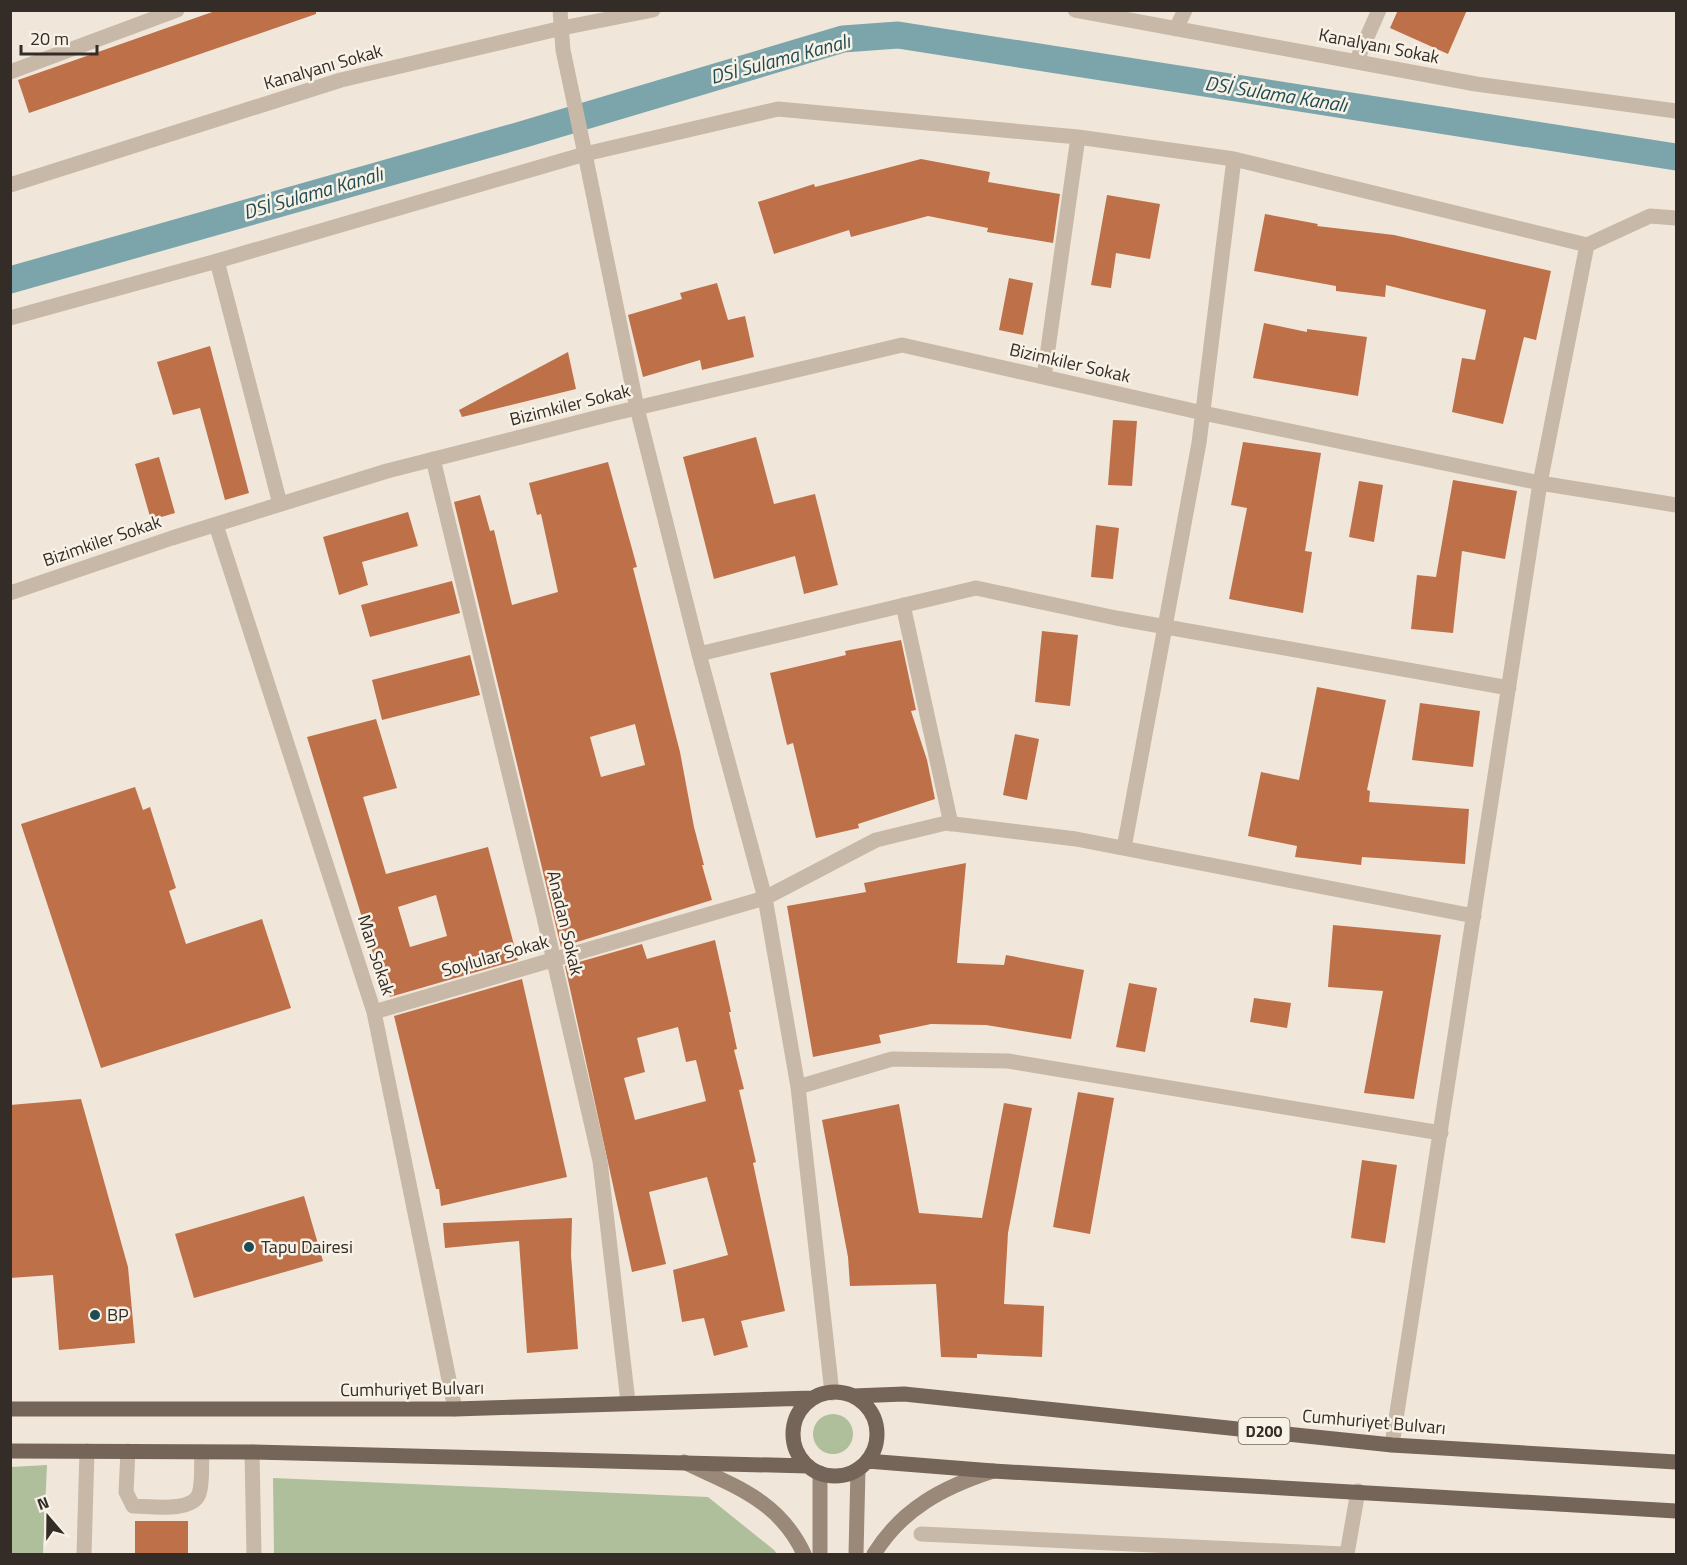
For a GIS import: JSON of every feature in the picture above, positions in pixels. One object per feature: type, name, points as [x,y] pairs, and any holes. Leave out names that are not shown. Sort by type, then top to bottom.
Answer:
[{"type":"main road","points":[[820,1554],[814,1469],[796,1449],[793,1434],[795,1420],[802,1408],[813,1398],[832,1393],[853,1396],[872,1413],[876,1425],[875,1444],[862,1465],[856,1554]]},
{"type":"main road","name":"Cumhuriyet Bulvarı","points":[[853,1396],[904,1394],[1392,1445],[1677,1462]]},
{"type":"main road","name":"Cumhuriyet Bulvarı","points":[[10,1409],[455,1409],[813,1398]]},
{"type":"main road","points":[[10,1451],[252,1452],[684,1462],[814,1469],[842,1475],[862,1465],[1358,1491],[1677,1511]]},
{"type":"main road","points":[[684,1462],[756,1496],[783,1519],[804,1554]]},
{"type":"main road","points":[[874,1554],[883,1540],[905,1516],[929,1497],[956,1483],[993,1471]]},
{"type":"street","points":[[10,72],[177,10]]},
{"type":"street","points":[[560,10],[563,50],[637,408],[699,654],[765,898],[798,1087],[832,1393]]},
{"type":"street","name":"Kanalyanı Sokak","points":[[10,185],[340,80],[562,28],[653,10]]},
{"type":"street","name":"Kanalyanı Sokak","points":[[1076,10],[1476,84],[1677,111]]},
{"type":"street","points":[[1176,29],[1185,10]]},
{"type":"street","points":[[1356,62],[1379,10]]},
{"type":"street","points":[[10,318],[217,261],[585,154],[778,109],[1078,137],[1234,159],[1587,245],[1650,216],[1677,218]]},
{"type":"street","points":[[1044,377],[1078,137]]},
{"type":"street","points":[[1124,849],[1203,413],[1234,159]]},
{"type":"street","points":[[1392,1445],[1540,483],[1587,245]]},
{"type":"street","points":[[217,261],[280,504]]},
{"type":"street","name":"Bizimkiler Sokak","points":[[10,593],[280,504],[434,459],[902,345],[1203,413],[1540,483],[1677,505]]},
{"type":"street","name":"Anadan Sokak","points":[[434,459],[600,1161],[628,1402]]},
{"type":"street","name":"Man Sokak","points":[[216,525],[374,1012],[455,1409]]},
{"type":"street","points":[[699,654],[976,588],[1166,627],[1509,688]]},
{"type":"street","points":[[903,605],[951,824]]},
{"type":"street","name":"Soylular Sokak","points":[[374,1012],[765,898],[876,840],[951,824],[1076,839],[1474,916]]},
{"type":"street","points":[[798,1087],[892,1059],[1008,1061],[1441,1133]]},
{"type":"street","points":[[84,1554],[87,1451]]},
{"type":"street","points":[[128,1451],[126,1492],[133,1506],[186,1506],[194,1501],[199,1494],[202,1452]]},
{"type":"street","points":[[252,1452],[254,1554]]},
{"type":"street","points":[[921,1534],[1345,1554],[1358,1491]]},
{"type":"green space","points":[[833,1414],[847,1420],[853,1434],[847,1448],[833,1454],[819,1448],[813,1434],[819,1420]]},
{"type":"green space","points":[[47,1465],[43,1554],[11,1554],[11,1467]]},
{"type":"green space","points":[[273,1478],[708,1497],[777,1554],[274,1554]]},
{"type":"building","points":[[218,10],[316,10],[316,14],[29,113],[18,80]]},
{"type":"building","points":[[1398,10],[1467,10],[1448,54],[1390,28]]},
{"type":"building","points":[[921,159],[990,172],[988,182],[1060,194],[1053,243],[987,232],[988,228],[928,216],[851,237],[849,230],[774,254],[758,202],[814,184],[815,187]]},
{"type":"building","points":[[1107,195],[1160,204],[1150,259],[1116,253],[1111,288],[1091,285]]},
{"type":"building","points":[[1265,214],[1318,224],[1317,226],[1394,235],[1551,271],[1536,340],[1524,337],[1503,424],[1452,412],[1462,358],[1475,360],[1486,310],[1386,285],[1385,297],[1336,291],[1336,286],[1254,271]]},
{"type":"building","points":[[1009,278],[1033,283],[1023,335],[999,330]]},
{"type":"building","points":[[717,283],[728,320],[745,316],[754,357],[702,370],[700,360],[643,377],[628,315],[682,299],[680,293]]},
{"type":"building","points":[[1264,323],[1307,332],[1307,329],[1367,337],[1358,396],[1253,378]]},
{"type":"building","points":[[210,346],[249,493],[225,500],[200,408],[173,415],[157,362]]},
{"type":"building","points":[[568,352],[576,389],[462,417],[459,410]]},
{"type":"building","points":[[1113,420],[1137,421],[1132,486],[1108,485]]},
{"type":"building","points":[[756,437],[774,504],[815,494],[838,585],[804,594],[795,556],[714,579],[683,457]]},
{"type":"building","points":[[1243,442],[1321,453],[1305,551],[1312,552],[1303,613],[1229,599],[1247,508],[1231,505]]},
{"type":"building","points":[[159,457],[175,513],[151,520],[135,464]]},
{"type":"building","points":[[608,462],[637,567],[633,568],[680,752],[694,827],[704,865],[702,865],[712,900],[561,947],[454,502],[480,495],[490,531],[494,530],[512,605],[558,592],[541,514],[537,515],[529,483]],"holes":[[[635,724],[645,765],[601,777],[590,737]]]},
{"type":"building","points":[[1453,480],[1517,491],[1505,559],[1462,551],[1453,633],[1411,629],[1417,575],[1436,577]]},
{"type":"building","points":[[1359,481],[1383,485],[1374,542],[1349,537]]},
{"type":"building","points":[[408,512],[418,546],[362,562],[368,585],[339,595],[323,537]]},
{"type":"building","points":[[1096,525],[1119,528],[1113,579],[1091,577]]},
{"type":"building","points":[[452,581],[460,613],[370,637],[361,605]]},
{"type":"building","points":[[1042,631],[1078,635],[1070,706],[1035,702]]},
{"type":"building","points":[[901,640],[916,710],[911,711],[927,760],[935,799],[858,824],[859,828],[816,838],[793,743],[787,745],[770,673],[846,655],[845,651]]},
{"type":"building","points":[[470,655],[480,695],[382,720],[372,680]]},
{"type":"building","points":[[1317,687],[1386,700],[1367,790],[1370,791],[1369,802],[1469,809],[1465,864],[1362,857],[1361,865],[1295,857],[1297,846],[1248,836],[1261,772],[1299,780]]},
{"type":"building","points":[[1420,703],[1480,711],[1473,767],[1412,760]]},
{"type":"building","points":[[376,719],[397,788],[363,797],[386,874],[488,847],[518,960],[390,997],[388,989],[384,990],[307,737]],"holes":[[[436,895],[447,936],[410,947],[398,907]]]},
{"type":"building","points":[[1015,734],[1039,739],[1027,800],[1003,795]]},
{"type":"building","points":[[135,787],[143,810],[150,807],[176,888],[169,891],[186,944],[262,919],[291,1008],[101,1068],[21,824]]},
{"type":"building","points":[[966,863],[957,963],[1004,965],[1006,955],[1084,970],[1071,1039],[986,1025],[931,1024],[879,1035],[881,1043],[813,1057],[787,906],[866,892],[864,883]]},
{"type":"building","points":[[1333,925],[1441,935],[1414,1099],[1364,1093],[1383,991],[1328,987]]},
{"type":"building","points":[[715,940],[731,1012],[729,1012],[737,1049],[734,1050],[744,1089],[739,1090],[756,1162],[753,1163],[785,1311],[741,1321],[748,1347],[714,1356],[704,1318],[682,1322],[673,1270],[728,1255],[707,1177],[649,1192],[666,1264],[632,1272],[565,966],[642,944],[647,959]],"holes":[[[678,1027],[686,1062],[696,1060],[706,1101],[635,1120],[624,1078],[645,1072],[637,1038]]]},
{"type":"building","points":[[522,979],[567,1177],[441,1206],[439,1189],[436,1189],[394,1016]]},
{"type":"building","points":[[1129,983],[1157,988],[1145,1052],[1116,1047]]},
{"type":"building","points":[[1254,998],[1291,1003],[1287,1028],[1250,1022]]},
{"type":"building","points":[[1078,1092],[1114,1098],[1090,1234],[1053,1227]]},
{"type":"building","points":[[81,1099],[128,1267],[135,1343],[59,1350],[53,1275],[10,1278],[10,1105]]},
{"type":"building","points":[[1004,1103],[1032,1108],[1008,1233],[1004,1304],[1044,1306],[1042,1357],[977,1354],[977,1358],[941,1357],[936,1284],[850,1286],[848,1257],[822,1120],[899,1104],[919,1213],[982,1218]]},
{"type":"building","points":[[1362,1160],[1397,1165],[1385,1243],[1351,1238]]},
{"type":"building","name":"Tapu Dairesi","points":[[304,1196],[323,1261],[194,1298],[175,1234]]},
{"type":"building","points":[[572,1218],[571,1255],[578,1349],[527,1353],[519,1241],[445,1248],[443,1223]]},
{"type":"building","points":[[135,1521],[188,1521],[188,1554],[135,1554]]},
{"type":"waterway","name":"DSİ Sulama Kanalı","points":[[10,280],[521,135],[843,39],[898,35],[1676,157]]},
{"type":"place","name":"Tapu Dairesi","points":[[249,1247]]},
{"type":"place","name":"BP","points":[[95,1315]]}]
